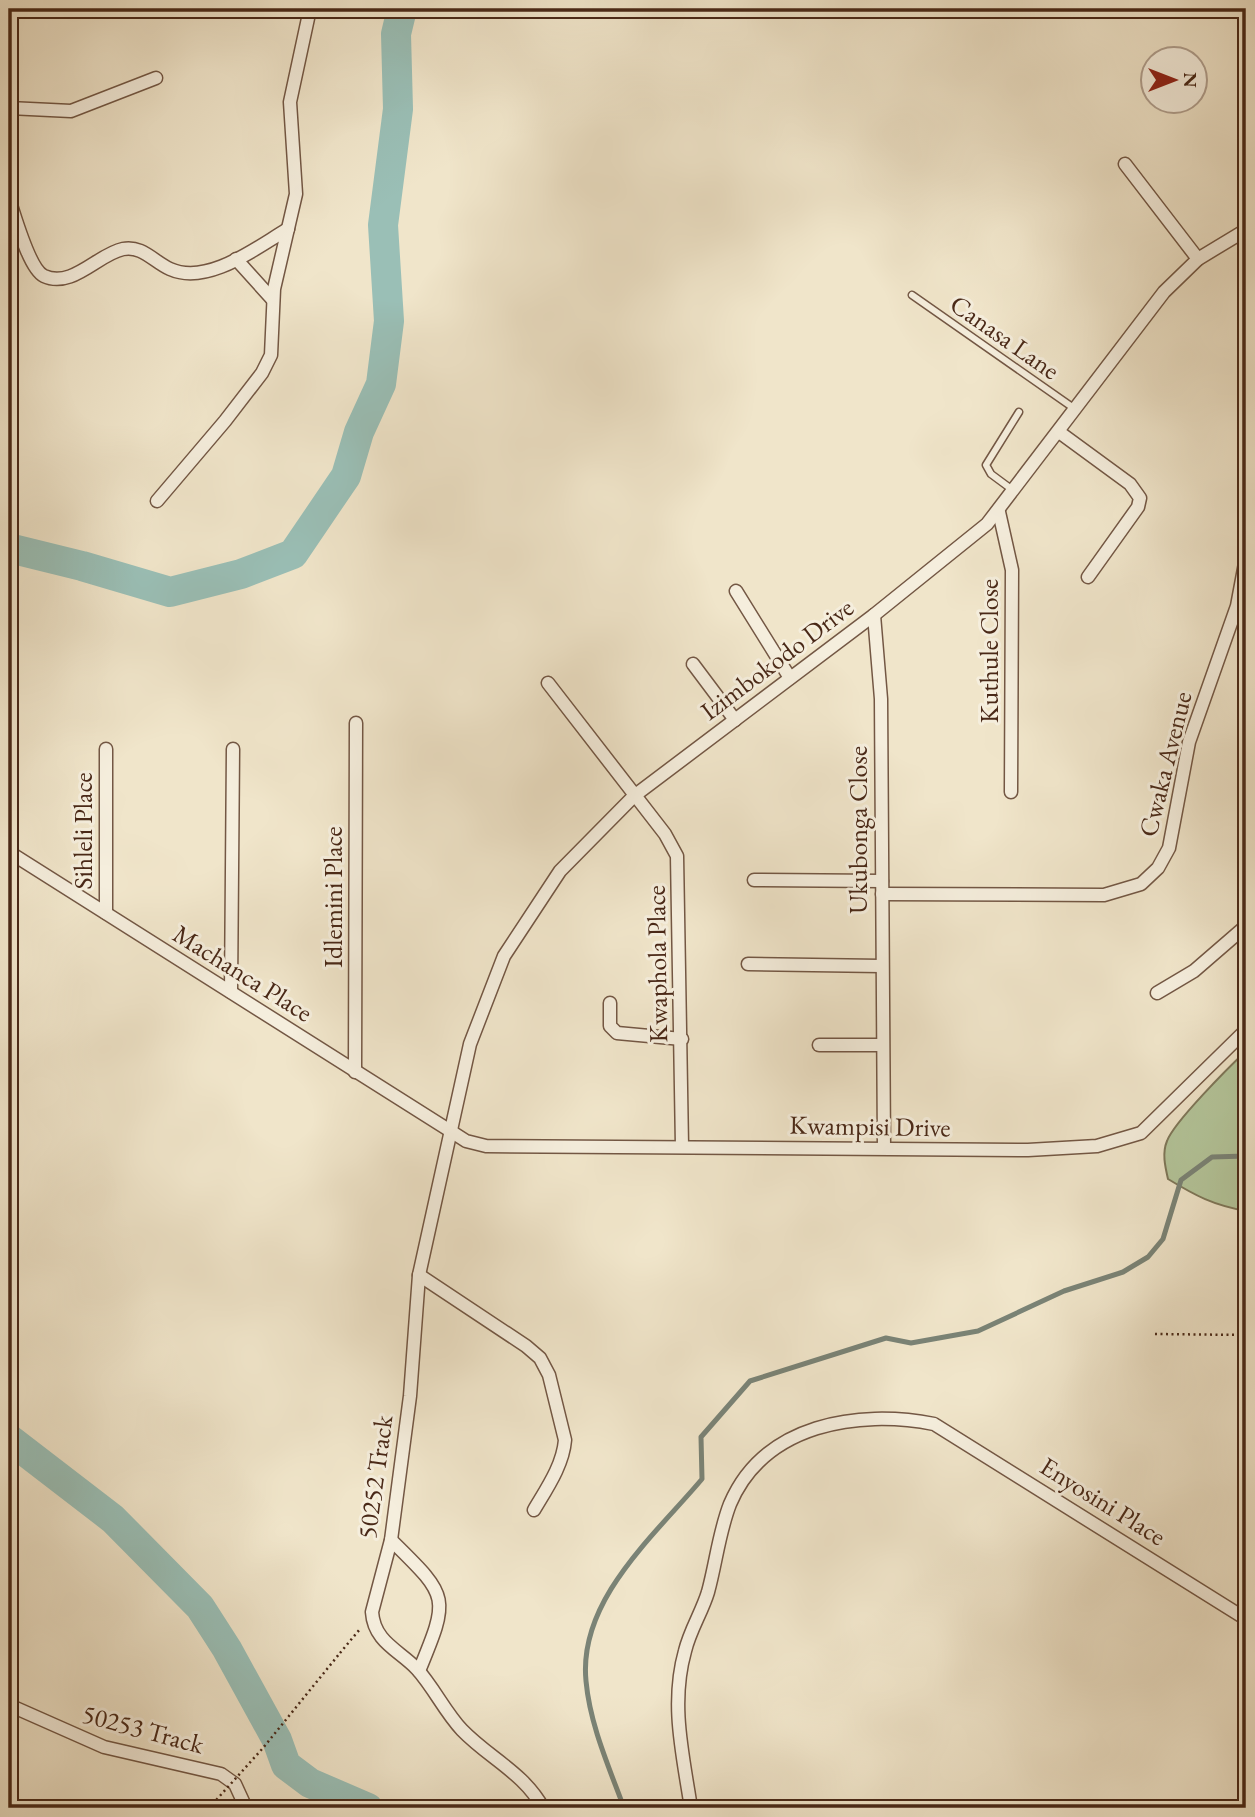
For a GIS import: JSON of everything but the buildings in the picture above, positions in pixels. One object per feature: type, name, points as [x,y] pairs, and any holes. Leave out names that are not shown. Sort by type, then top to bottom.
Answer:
[{"type":"street","points":[[157,501],[262,373],[271,355],[274,335],[273,300],[296,194],[290,102],[310,9]]},
{"type":"street","points":[[9,108],[71,111],[156,78]]},
{"type":"street","points":[[1125,164],[1198,259]]},
{"type":"street","points":[[9,199],[31,260],[44,276],[62,277],[78,273],[115,251],[126,248],[142,252],[170,269],[181,272],[207,270],[236,259],[288,229]]},
{"type":"street","name":"Izimbokodo Drive","points":[[452,1132],[470,1044],[504,956],[560,871],[634,796],[874,615],[962,546],[999,512],[1164,292],[1198,259],[1246,230]]},
{"type":"street","points":[[236,259],[273,300]]},
{"type":"street","points":[[1059,432],[1130,484],[1140,498],[1138,507],[1088,577]]},
{"type":"street","name":"Kuthule Close","points":[[999,512],[1008,541],[1012,570],[1011,792]]},
{"type":"street","name":"Cwaka Avenue","points":[[882,894],[1104,895],[1131,889],[1150,876],[1169,848],[1189,742],[1237,606],[1246,558]]},
{"type":"street","points":[[736,590],[790,678]]},
{"type":"street","name":"Ukubonga Close","points":[[874,615],[881,699],[881,1045],[884,1148]]},
{"type":"street","points":[[693,664],[735,720]]},
{"type":"street","name":"Kwaphola Place","points":[[548,683],[665,834],[677,856],[682,1146]]},
{"type":"street","name":"Idlemini Place","points":[[355,1072],[356,723]]},
{"type":"street","name":"Sihleli Place","points":[[106,749],[106,913]]},
{"type":"street","points":[[231,992],[233,749]]},
{"type":"street","name":"Machanca Place","points":[[9,852],[452,1132]]},
{"type":"street","points":[[754,880],[882,881]]},
{"type":"street","points":[[1157,993],[1194,971],[1246,926]]},
{"type":"street","points":[[748,964],[881,966]]},
{"type":"street","points":[[610,1003],[610,1026],[617,1033],[681,1039]]},
{"type":"street","name":"Kwampisi Drive","points":[[452,1132],[486,1146],[1070,1149],[1131,1138],[1162,1116],[1246,1030]]},
{"type":"street","points":[[819,1045],[881,1045]]},
{"type":"street","name":"50252 Track","points":[[372,1612],[391,1540],[410,1396],[419,1275],[452,1132]]},
{"type":"street","points":[[419,1275],[526,1346],[545,1366],[565,1440],[559,1464],[534,1510]]},
{"type":"street","name":"Enyosini Place","points":[[691,1808],[678,1732],[679,1685],[684,1653],[708,1593],[729,1506],[746,1475],[760,1460],[790,1440],[837,1422],[895,1416],[934,1424],[1246,1619]]},
{"type":"street","points":[[391,1540],[432,1582],[441,1601],[438,1627],[419,1671]]},
{"type":"street","points":[[372,1612],[373,1625],[382,1639],[419,1671],[464,1732],[524,1781],[543,1808]]},
{"type":"street","name":"50253 Track","points":[[9,1705],[95,1744],[208,1769],[228,1777],[242,1795],[246,1808]]},
{"type":"lane","name":"Canasa Lane","points":[[912,295],[1076,410]]},
{"type":"lane","points":[[1014,491],[991,474],[986,465],[1019,412]]},
{"type":"path","points":[[1156,1334],[1246,1335]]},
{"type":"path","points":[[209,1808],[271,1739],[372,1612]]},
{"type":"green space","points":[[1246,1051],[1246,1211],[1205,1199],[1168,1179],[1164,1155],[1167,1141],[1180,1121]]},
{"type":"waterway","points":[[9,548],[170,592],[241,574],[293,554],[346,476],[359,432],[381,384],[389,321],[383,225],[398,109],[396,34],[402,9]]},
{"type":"waterway","points":[[624,1808],[601,1746],[588,1697],[587,1651],[594,1623],[623,1571],[702,1479],[701,1437],[750,1381],[886,1338],[911,1343],[978,1331],[1064,1291],[1123,1272],[1148,1257],[1163,1239],[1181,1180],[1212,1157],[1246,1156]]},
{"type":"waterway","points":[[9,1439],[113,1519],[200,1607],[227,1649],[277,1740],[286,1765],[310,1783],[368,1808]]}]
